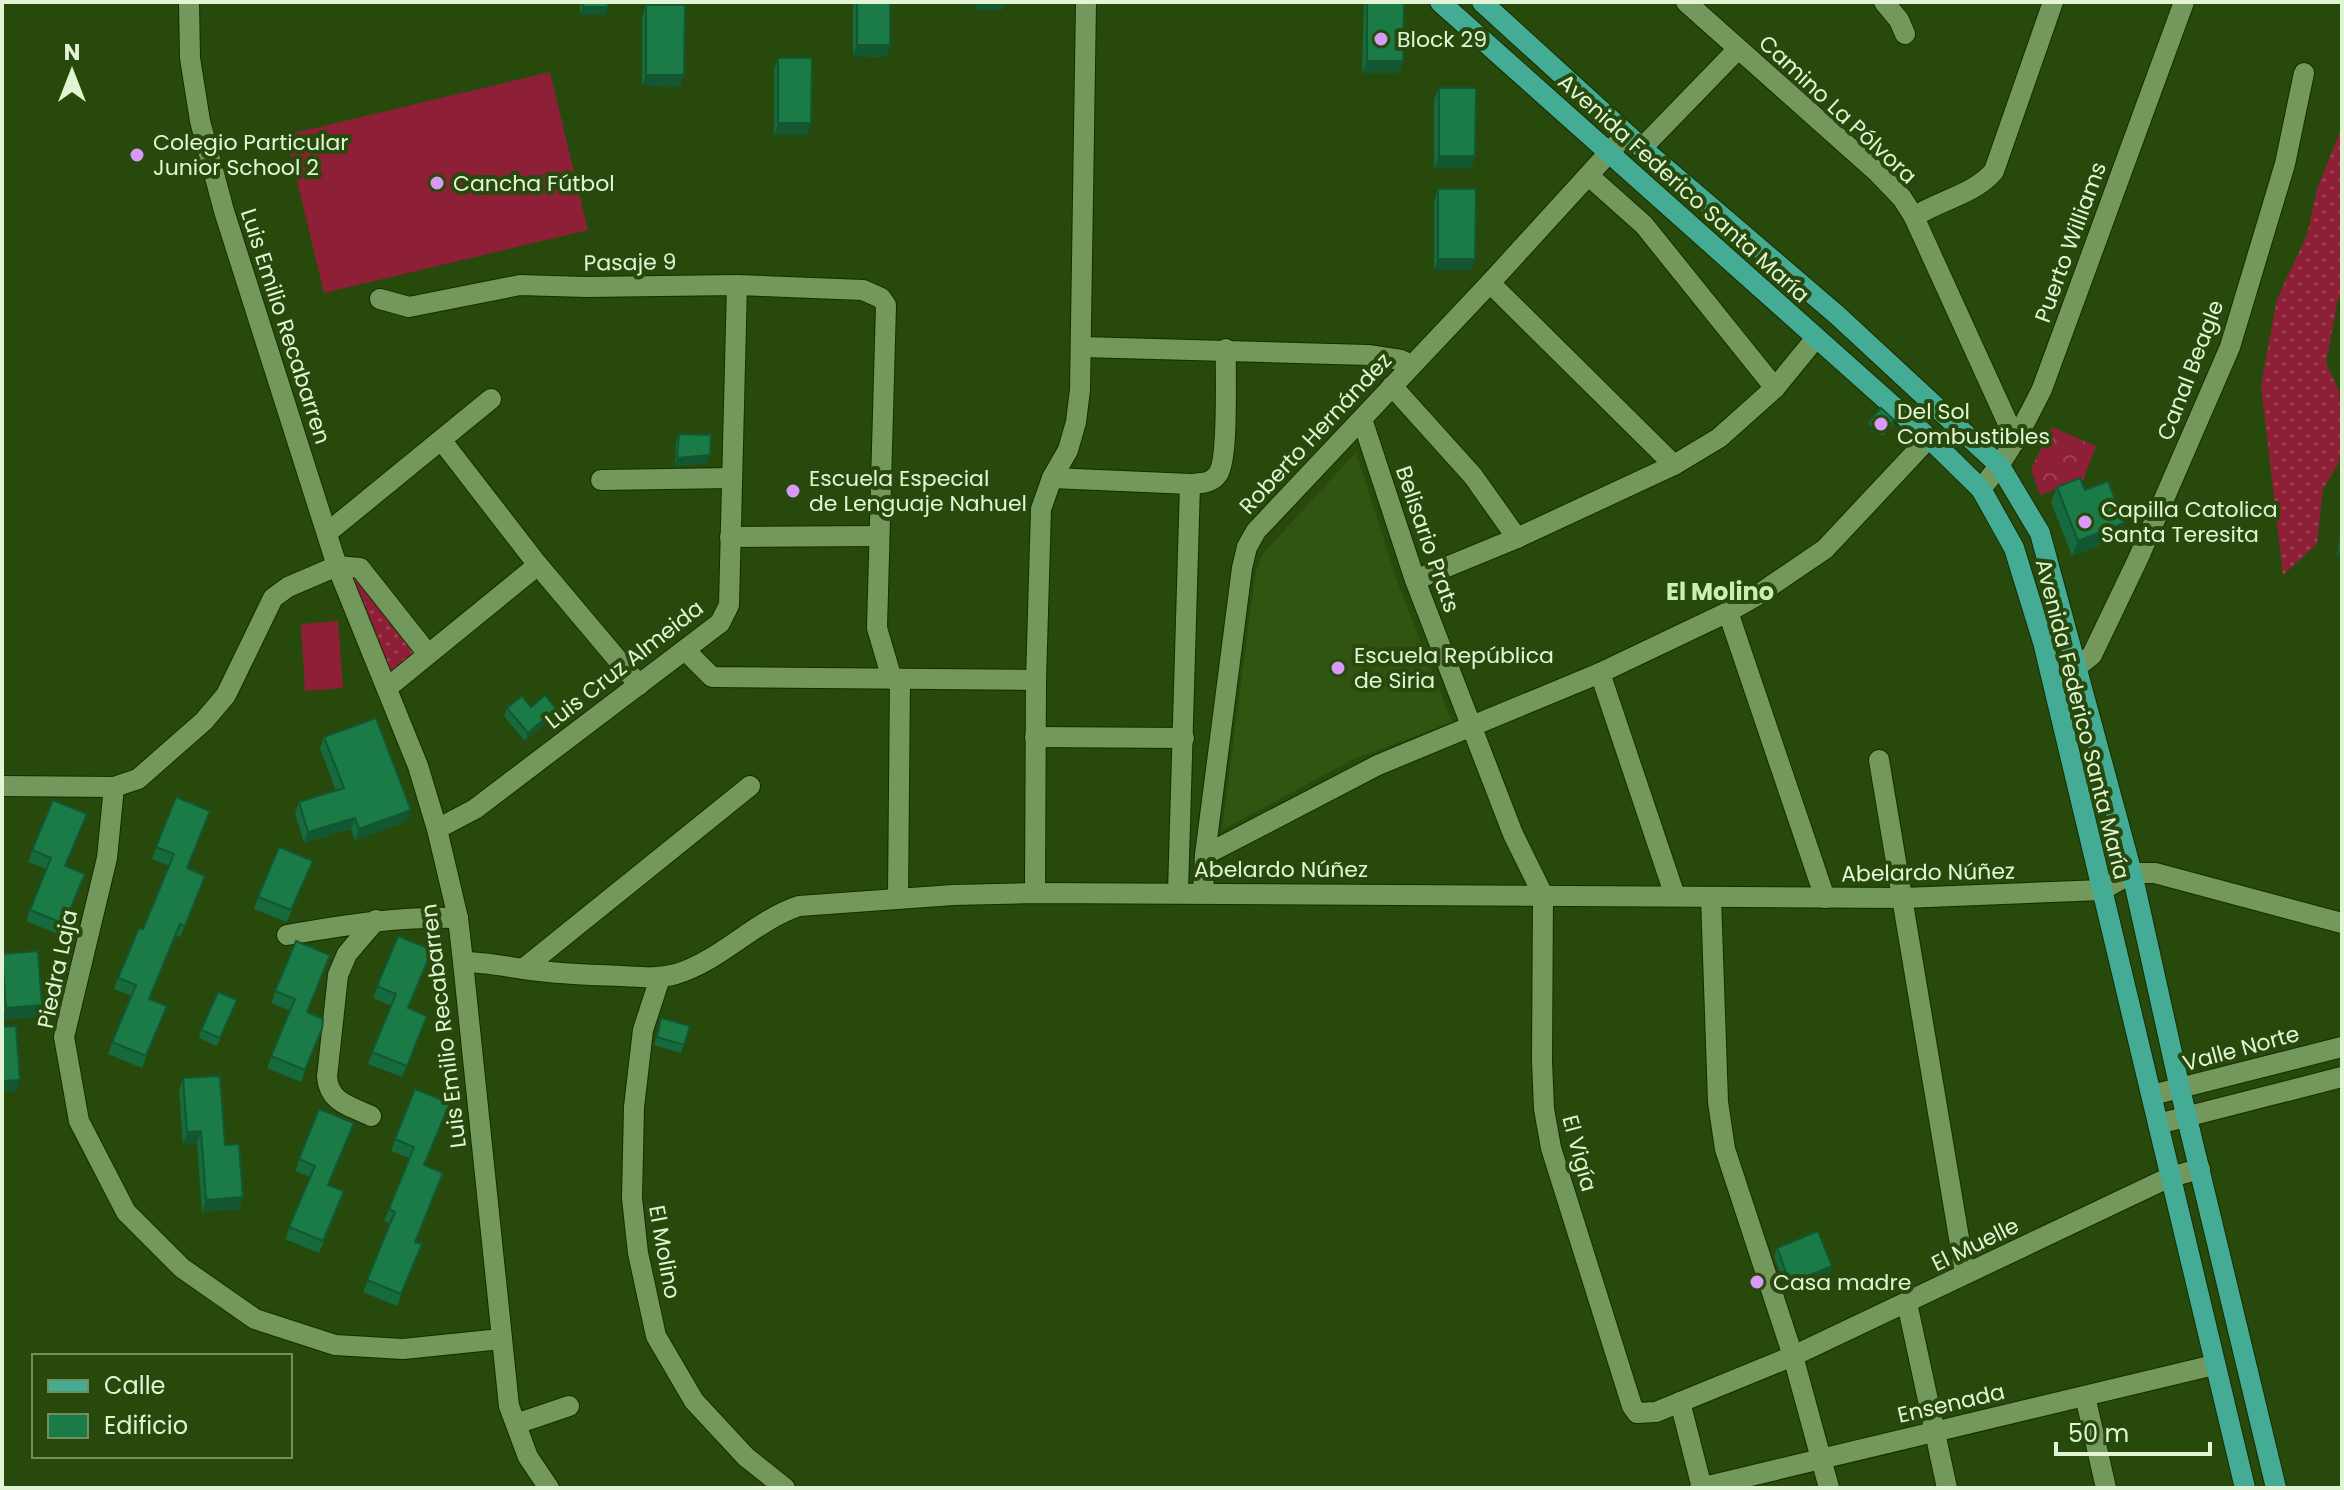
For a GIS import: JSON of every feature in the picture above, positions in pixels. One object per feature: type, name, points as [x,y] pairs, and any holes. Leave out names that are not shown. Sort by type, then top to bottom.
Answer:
[{"type":"main road","name":"Avenida Federico Santa María","points":[[1440,2],[1929,438],[1981,489],[2014,548],[2180,1089],[2276,1488]]},
{"type":"main road","name":"Avenida Federico Santa María","points":[[1482,2],[1626,134],[1837,315],[2000,466],[2040,533],[2077,667],[2158,1124],[2245,1488]]},
{"type":"street","name":"Luis Emilio Recabarren","points":[[189,2],[190,58],[200,121],[224,211],[337,566],[418,766],[437,829],[458,918],[509,1406],[528,1457],[549,1488]]},
{"type":"street","points":[[1035,893],[1035,737],[1041,509],[1052,478],[1068,450],[1076,422],[1082,347],[1086,2]]},
{"type":"street","name":"Camino La Pólvora","points":[[1686,2],[1877,172],[1902,198],[1914,217],[2016,441]]},
{"type":"street","points":[[1884,2],[1899,20],[1905,34]]},
{"type":"street","points":[[1914,217],[1929,206],[1985,181],[1994,171],[2053,2]]},
{"type":"street","name":"Puerto Williams","points":[[1981,489],[2016,441],[2042,389],[2184,2]]},
{"type":"street","points":[[1642,148],[1738,49]]},
{"type":"street","name":"Canal Beagle","points":[[2077,667],[2095,650],[2230,347],[2285,164],[2304,73]]},
{"type":"street","name":"Roberto Hernández","points":[[1203,893],[1205,855],[1247,547],[1268,516],[1490,283],[1626,134]]},
{"type":"street","points":[[1589,176],[1644,225],[1775,388]]},
{"type":"street","points":[[1490,283],[1674,465]]},
{"type":"street","name":"Pasaje 9","points":[[380,299],[409,307],[520,285],[841,288],[863,290],[881,298],[886,305],[879,536]]},
{"type":"street","name":"Luis Cruz Almeida","points":[[437,829],[475,809],[720,623],[729,605],[737,285]]},
{"type":"street","points":[[1415,580],[1517,538],[1674,465],[1719,438],[1775,388],[1816,338]]},
{"type":"street","points":[[1082,347],[1386,356],[1412,365]]},
{"type":"street","points":[[1052,478],[1199,483],[1216,477],[1224,452],[1226,349]]},
{"type":"street","points":[[1392,386],[1473,476],[1517,538]]},
{"type":"street","points":[[327,533],[491,399]]},
{"type":"street","name":"Belisario Prats","points":[[1362,419],[1415,580],[1513,834],[1543,895]]},
{"type":"street","points":[[1205,855],[1378,765],[1600,673],[1728,612],[1785,578],[1825,549],[1929,438]]},
{"type":"street","points":[[442,441],[538,565],[639,685]]},
{"type":"street","points":[[601,480],[732,478]]},
{"type":"street","points":[[1178,892],[1199,483]]},
{"type":"street","points":[[730,537],[879,536],[877,628],[896,679],[898,898]]},
{"type":"street","points":[[387,688],[538,565]]},
{"type":"street","points":[[2,786],[114,787],[138,779],[204,721],[226,695],[273,598],[288,587],[337,566],[360,568],[428,654]]},
{"type":"street","points":[[1728,612],[1825,898]]},
{"type":"street","points":[[685,650],[712,677],[1036,680]]},
{"type":"street","points":[[1600,673],[1675,896]]},
{"type":"street","points":[[1035,737],[1184,738]]},
{"type":"street","points":[[1879,760],[1965,1274]]},
{"type":"street","points":[[523,969],[750,786]]},
{"type":"street","name":"Piedra Laja","points":[[114,787],[107,858],[64,1037],[79,1121],[126,1212],[182,1268],[255,1319],[335,1345],[403,1349],[501,1339]]},
{"type":"street","name":"Abelardo Núñez","points":[[463,962],[571,974],[660,978],[680,973],[710,958],[776,914],[810,905],[1035,893],[1904,898],[2117,882],[2155,873],[2342,923]]},
{"type":"street","name":"El Vigía","points":[[1543,895],[1544,1109],[1551,1148],[1632,1406],[1637,1413]]},
{"type":"street","points":[[1711,897],[1718,1102],[1725,1149],[1793,1356],[1829,1488]]},
{"type":"street","points":[[287,935],[376,920],[458,918]]},
{"type":"street","points":[[371,1116],[333,1097],[327,1077],[338,975],[347,954],[376,920]]},
{"type":"street","name":"El Molino","points":[[660,978],[643,1030],[634,1107],[632,1198],[638,1253],[656,1336],[694,1401],[746,1457],[785,1488]]},
{"type":"street","name":"Valle Norte","points":[[2152,1095],[2342,1047]]},
{"type":"street","points":[[2158,1124],[2342,1077]]},
{"type":"street","name":"El Muelle","points":[[1637,1413],[1656,1412],[1793,1356],[2170,1177],[2200,1169]]},
{"type":"street","points":[[1907,1303],[1947,1488]]},
{"type":"street","name":"Ensenada","points":[[1702,1488],[2214,1365]]},
{"type":"street","points":[[2085,1396],[2106,1488]]},
{"type":"street","points":[[1680,1402],[1702,1488]]},
{"type":"street","points":[[516,1424],[569,1406]]},
{"type":"shaded area","name":"Escuela República de Siria","points":[[1356,452],[1397,581],[1452,722],[1354,759],[1222,830],[1255,575],[1262,555]]},
{"type":"green space","name":"Cancha Fútbol","points":[[550,72],[588,230],[324,293],[286,135]]},
{"type":"green space","points":[[2342,127],[2342,293],[2338,299],[2326,363],[2339,391],[2342,444],[2338,464],[2323,489],[2317,544],[2283,575],[2261,385],[2277,299],[2307,235],[2317,189]]},
{"type":"green space","points":[[2052,427],[2096,446],[2083,480],[2040,495],[2031,469]]},
{"type":"green space","points":[[347,575],[360,576],[417,653],[390,674]]},
{"type":"green space","points":[[338,621],[343,688],[305,691],[301,624]]},
{"type":"building","points":[[583,2],[608,2],[608,7],[583,7]]},
{"type":"building","points":[[857,2],[890,2],[890,45],[857,45]]},
{"type":"building","name":"Block 29","points":[[1367,2],[1404,2],[1403,61],[1367,61]]},
{"type":"building","points":[[646,5],[685,5],[684,75],[646,75]]},
{"type":"building","points":[[778,58],[812,58],[811,123],[778,123]]},
{"type":"building","points":[[1439,88],[1476,88],[1475,156],[1439,156]]},
{"type":"building","points":[[1438,189],[1476,189],[1475,259],[1438,259]]},
{"type":"building","name":"Del Sol Combustibles","points":[[1881,408],[1894,420],[1884,432],[1870,420]]},
{"type":"building","points":[[679,434],[711,435],[710,455],[677,458]]},
{"type":"building","points":[[2080,478],[2085,490],[2108,481],[2124,523],[2078,541],[2057,487]]},
{"type":"building","points":[[545,695],[556,709],[528,733],[507,708],[522,696],[531,707]]},
{"type":"building","points":[[376,718],[411,810],[359,829],[355,818],[308,832],[299,802],[344,788],[324,737]]},
{"type":"building","points":[[176,797],[210,811],[187,868],[205,876],[185,926],[180,924],[149,999],[167,1006],[146,1056],[112,1042],[136,985],[118,978],[139,928],[143,929],[174,854],[156,847]]},
{"type":"building","points":[[53,800],[87,814],[65,866],[85,874],[64,924],[30,910],[51,858],[32,850]]},
{"type":"building","points":[[279,847],[313,861],[291,910],[258,897]]},
{"type":"building","points":[[398,936],[432,950],[408,1008],[427,1016],[407,1066],[372,1052],[396,994],[377,986]]},
{"type":"building","points":[[296,941],[330,955],[307,1012],[323,1019],[305,1070],[271,1056],[295,999],[275,991]]},
{"type":"building","points":[[38,951],[42,1005],[6,1008],[2,954]]},
{"type":"building","points":[[218,992],[237,1000],[220,1038],[201,1030]]},
{"type":"building","points":[[661,1018],[690,1026],[684,1045],[657,1037]]},
{"type":"building","points":[[16,1026],[20,1080],[2,1081],[2,1027]]},
{"type":"building","points":[[220,1076],[225,1145],[239,1144],[243,1197],[206,1200],[201,1131],[187,1132],[183,1078]]},
{"type":"building","points":[[415,1089],[450,1103],[424,1165],[443,1173],[415,1242],[422,1244],[401,1294],[367,1280],[395,1212],[389,1209],[414,1147],[395,1139]]},
{"type":"building","points":[[319,1109],[354,1123],[328,1185],[344,1191],[323,1241],[289,1227],[315,1166],[299,1159]]},
{"type":"building","points":[[1818,1231],[1832,1266],[1790,1283],[1777,1248]]},
{"type":"place","name":"Block 29","points":[[1381,39]]},
{"type":"place","name":"Colegio Particular Junior School 2","points":[[137,155]]},
{"type":"place","name":"Cancha Fútbol","points":[[437,183]]},
{"type":"place","name":"Del Sol Combustibles","points":[[1881,424]]},
{"type":"place","name":"Escuela Especial de Lenguaje Nahuel","points":[[793,491]]},
{"type":"place","name":"Capilla Catolica Santa Teresita","points":[[2085,522]]},
{"type":"place","name":"Escuela República de Siria","points":[[1338,668]]},
{"type":"place","name":"Casa madre","points":[[1757,1282]]},
{"type":"district","name":"El Molino","points":[[1720,592]]}]
